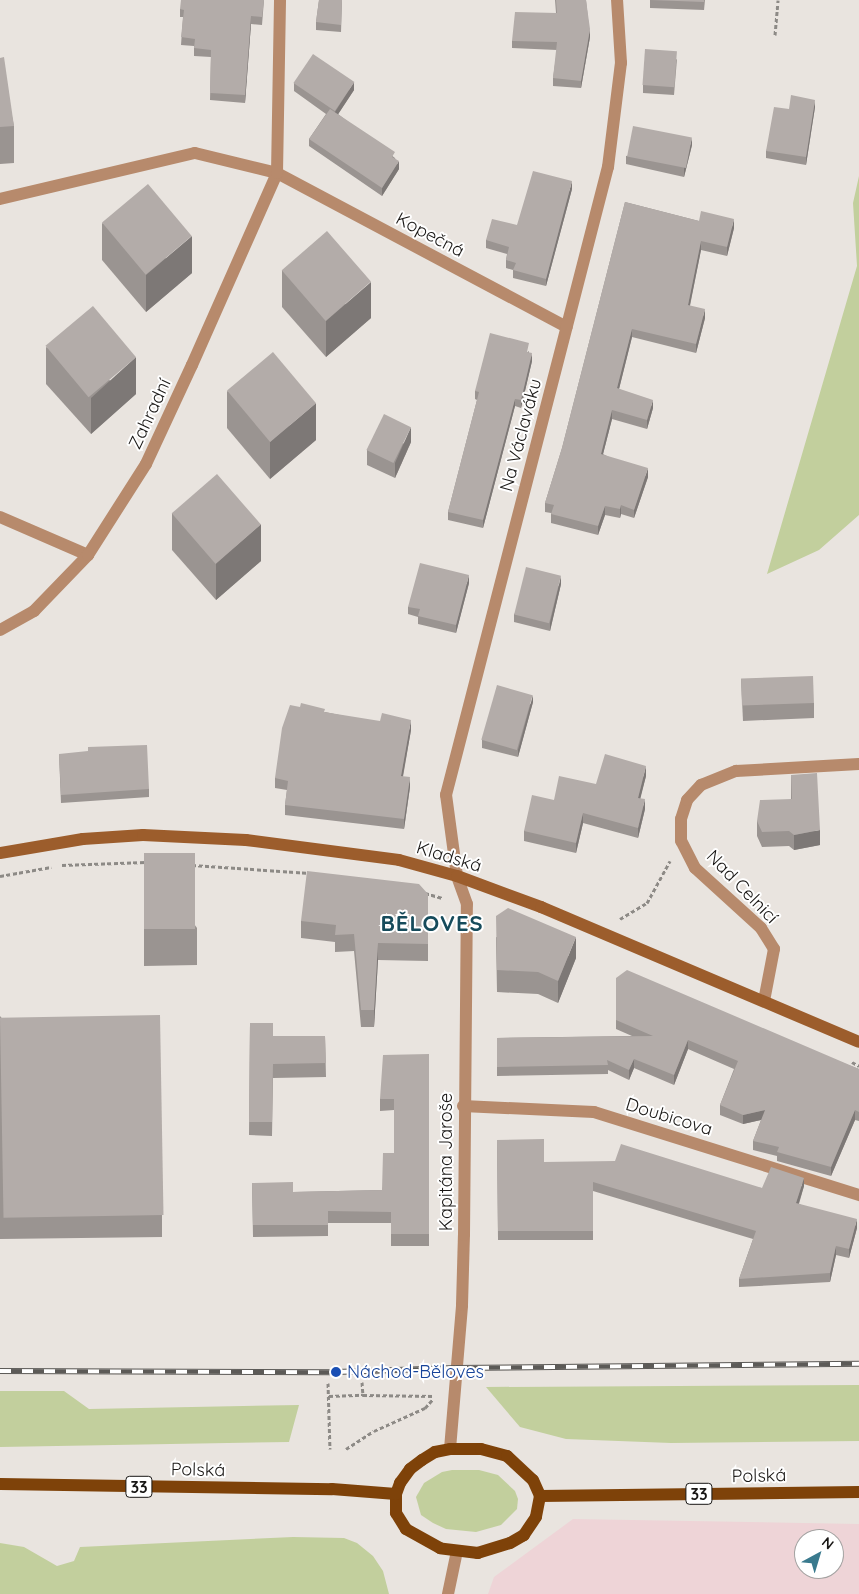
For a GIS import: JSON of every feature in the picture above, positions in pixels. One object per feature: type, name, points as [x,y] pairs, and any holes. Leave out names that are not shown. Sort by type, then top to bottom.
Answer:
[{"type":"main road","name":"Kladská","points":[[0,853],[83,839],[143,835],[246,840],[399,860],[456,876],[598,931],[859,1042]]},
{"type":"main road","points":[[450,1449],[481,1449],[507,1456],[533,1480],[540,1496],[536,1517],[524,1535],[510,1543],[478,1553],[457,1551],[423,1541],[406,1529],[396,1514],[396,1494],[410,1469],[435,1452],[450,1449]]},
{"type":"main road","name":"Polská","points":[[0,1484],[332,1489],[396,1494]]},
{"type":"main road","name":"Polská","points":[[540,1496],[859,1492]]},
{"type":"street","points":[[277,173],[280,0]]},
{"type":"street","name":"Na Václaváku","points":[[456,876],[446,795],[608,167],[621,64],[616,0]]},
{"type":"street","name":"Kopečná","points":[[0,199],[195,153],[277,173],[567,328]]},
{"type":"street","name":"Zahradní","points":[[0,630],[34,611],[88,555],[146,464],[277,173]]},
{"type":"street","points":[[0,517],[88,555]]},
{"type":"street","name":"Nad Celnicí","points":[[764,1001],[774,949],[761,928],[695,868],[681,841],[681,819],[687,800],[701,785],[717,776],[736,770],[859,764]]},
{"type":"street","name":"Kapitána Jaroše","points":[[450,1449],[462,1306],[467,904],[456,876]]},
{"type":"street","name":"Doubicova","points":[[463,1106],[594,1112],[859,1195]]},
{"type":"street","points":[[448,1594],[457,1551]]},
{"type":"path","points":[[774,35],[778,0]]},
{"type":"path","points":[[598,931],[647,903],[681,841]]},
{"type":"path","points":[[0,876],[65,865],[156,863]]},
{"type":"path","points":[[185,864],[318,874]]},
{"type":"path","points":[[418,892],[467,904]]},
{"type":"path","points":[[842,1058],[859,1066]]},
{"type":"path","points":[[328,1382],[330,1449]]},
{"type":"path","points":[[362,1382],[363,1395]]},
{"type":"path","points":[[329,1396],[440,1396]]},
{"type":"path","points":[[346,1449],[380,1428],[425,1408],[434,1396]]},
{"type":"shaded area","points":[[573,1519],[859,1524],[859,1594],[488,1594],[494,1577]]},
{"type":"green space","points":[[859,176],[859,515],[819,550],[767,574],[857,266],[853,203]]},
{"type":"green space","points":[[859,1385],[859,1441],[671,1443],[566,1439],[520,1427],[486,1387]]},
{"type":"green space","points":[[0,1391],[64,1391],[89,1409],[299,1405],[289,1442],[0,1447]]},
{"type":"green space","points":[[479,1470],[498,1475],[515,1491],[518,1499],[517,1509],[501,1525],[476,1532],[446,1529],[433,1523],[421,1515],[416,1497],[424,1483],[442,1472]]},
{"type":"green space","points":[[293,1537],[344,1538],[357,1543],[373,1556],[383,1571],[389,1594],[0,1594],[0,1543],[24,1547],[57,1566],[74,1561],[80,1547]]},
{"type":"building","points":[[181,0],[264,0],[262,17],[251,16],[245,95],[210,93],[211,50],[194,48],[195,39],[181,37],[184,10],[180,9]]},
{"type":"building","points":[[319,0],[342,0],[341,25],[316,22]]},
{"type":"building","points":[[556,0],[586,0],[590,29],[581,81],[553,78],[557,42],[512,41],[515,12],[557,13]]},
{"type":"building","points":[[650,0],[704,0],[704,2]]},
{"type":"building","points":[[645,49],[677,51],[674,87],[642,85]]},
{"type":"building","points":[[313,54],[354,82],[335,111],[293,83]]},
{"type":"building","points":[[4,57],[14,126],[0,127],[0,58]]},
{"type":"building","points":[[791,95],[815,100],[806,157],[766,151],[774,107],[789,109]]},
{"type":"building","points":[[330,109],[395,152],[392,157],[399,161],[382,188],[309,139]]},
{"type":"building","points":[[633,126],[692,137],[686,168],[627,156]]},
{"type":"building","points":[[533,171],[572,181],[546,279],[513,270],[516,263],[506,260],[509,247],[486,240],[492,219],[517,225]]},
{"type":"building","points":[[148,184],[192,236],[146,275],[102,223]]},
{"type":"building","points":[[625,202],[699,221],[701,211],[734,219],[727,247],[701,241],[688,305],[705,309],[696,344],[632,329],[617,388],[653,400],[647,420],[612,410],[601,454],[648,468],[634,510],[621,505],[620,509],[605,506],[598,526],[551,514],[554,505],[545,503],[562,448]]},
{"type":"building","points":[[327,231],[371,282],[326,321],[282,270]]},
{"type":"building","points":[[93,306],[136,357],[89,397],[46,346]]},
{"type":"building","points":[[490,333],[529,343],[527,352],[532,353],[521,400],[515,399],[483,520],[448,512],[479,392],[475,391]]},
{"type":"building","points":[[273,352],[316,403],[270,442],[227,391]]},
{"type":"building","points":[[384,414],[411,427],[393,463],[366,450]]},
{"type":"building","points":[[217,474],[261,525],[216,564],[172,513]]},
{"type":"building","points":[[420,563],[469,575],[456,625],[418,616],[420,609],[408,607]]},
{"type":"building","points":[[526,567],[561,576],[549,623],[514,615]]},
{"type":"building","points":[[813,676],[814,703],[742,705],[741,679]]},
{"type":"building","points":[[497,685],[533,695],[517,750],[481,740]]},
{"type":"building","points":[[301,703],[325,709],[324,712],[380,721],[382,713],[411,720],[401,776],[410,777],[404,819],[285,805],[288,781],[275,778],[282,728],[290,705],[300,707]]},
{"type":"building","points":[[147,745],[149,789],[61,795],[59,754],[88,751],[88,747]]},
{"type":"building","points":[[605,754],[646,766],[638,798],[645,799],[638,828],[583,813],[576,843],[524,831],[532,795],[554,800],[559,776],[596,784]]},
{"type":"building","points":[[817,773],[820,830],[794,835],[789,831],[762,832],[757,821],[760,800],[792,799],[791,775]]},
{"type":"building","points":[[144,853],[195,853],[195,929],[144,929]]},
{"type":"building","points":[[307,871],[419,884],[428,894],[428,944],[378,943],[374,1010],[361,1010],[354,934],[335,935],[336,925],[301,921]]},
{"type":"building","points":[[508,908],[576,937],[558,981],[538,972],[497,970],[496,916]]},
{"type":"building","points":[[627,970],[859,1069],[859,1112],[855,1110],[831,1167],[777,1152],[779,1147],[753,1141],[765,1110],[743,1115],[720,1105],[738,1061],[688,1040],[674,1075],[634,1059],[629,1070],[607,1060],[608,1065],[497,1067],[497,1038],[653,1036],[616,1020],[616,978]]},
{"type":"building","points":[[160,1015],[163,1215],[4,1218],[0,1018]]},
{"type":"building","points":[[250,1023],[273,1023],[273,1036],[325,1036],[326,1063],[273,1064],[272,1122],[249,1122]]},
{"type":"building","points":[[429,1054],[429,1234],[391,1234],[391,1212],[328,1211],[328,1225],[253,1225],[252,1183],[293,1182],[293,1192],[382,1190],[383,1153],[394,1153],[394,1099],[380,1099],[383,1055]]},
{"type":"building","points":[[544,1139],[544,1162],[615,1161],[621,1144],[762,1188],[771,1167],[804,1178],[796,1203],[857,1219],[849,1249],[836,1246],[830,1273],[739,1279],[756,1231],[593,1182],[593,1231],[498,1231],[497,1140]]},
{"type":"railway","points":[[0,1371],[336,1372],[456,1368],[859,1364]]},
{"type":"place","name":"Náchod-Běloves","points":[[336,1372]]},
{"type":"district","name":"BĚLOVES","points":[[432,924]]}]
